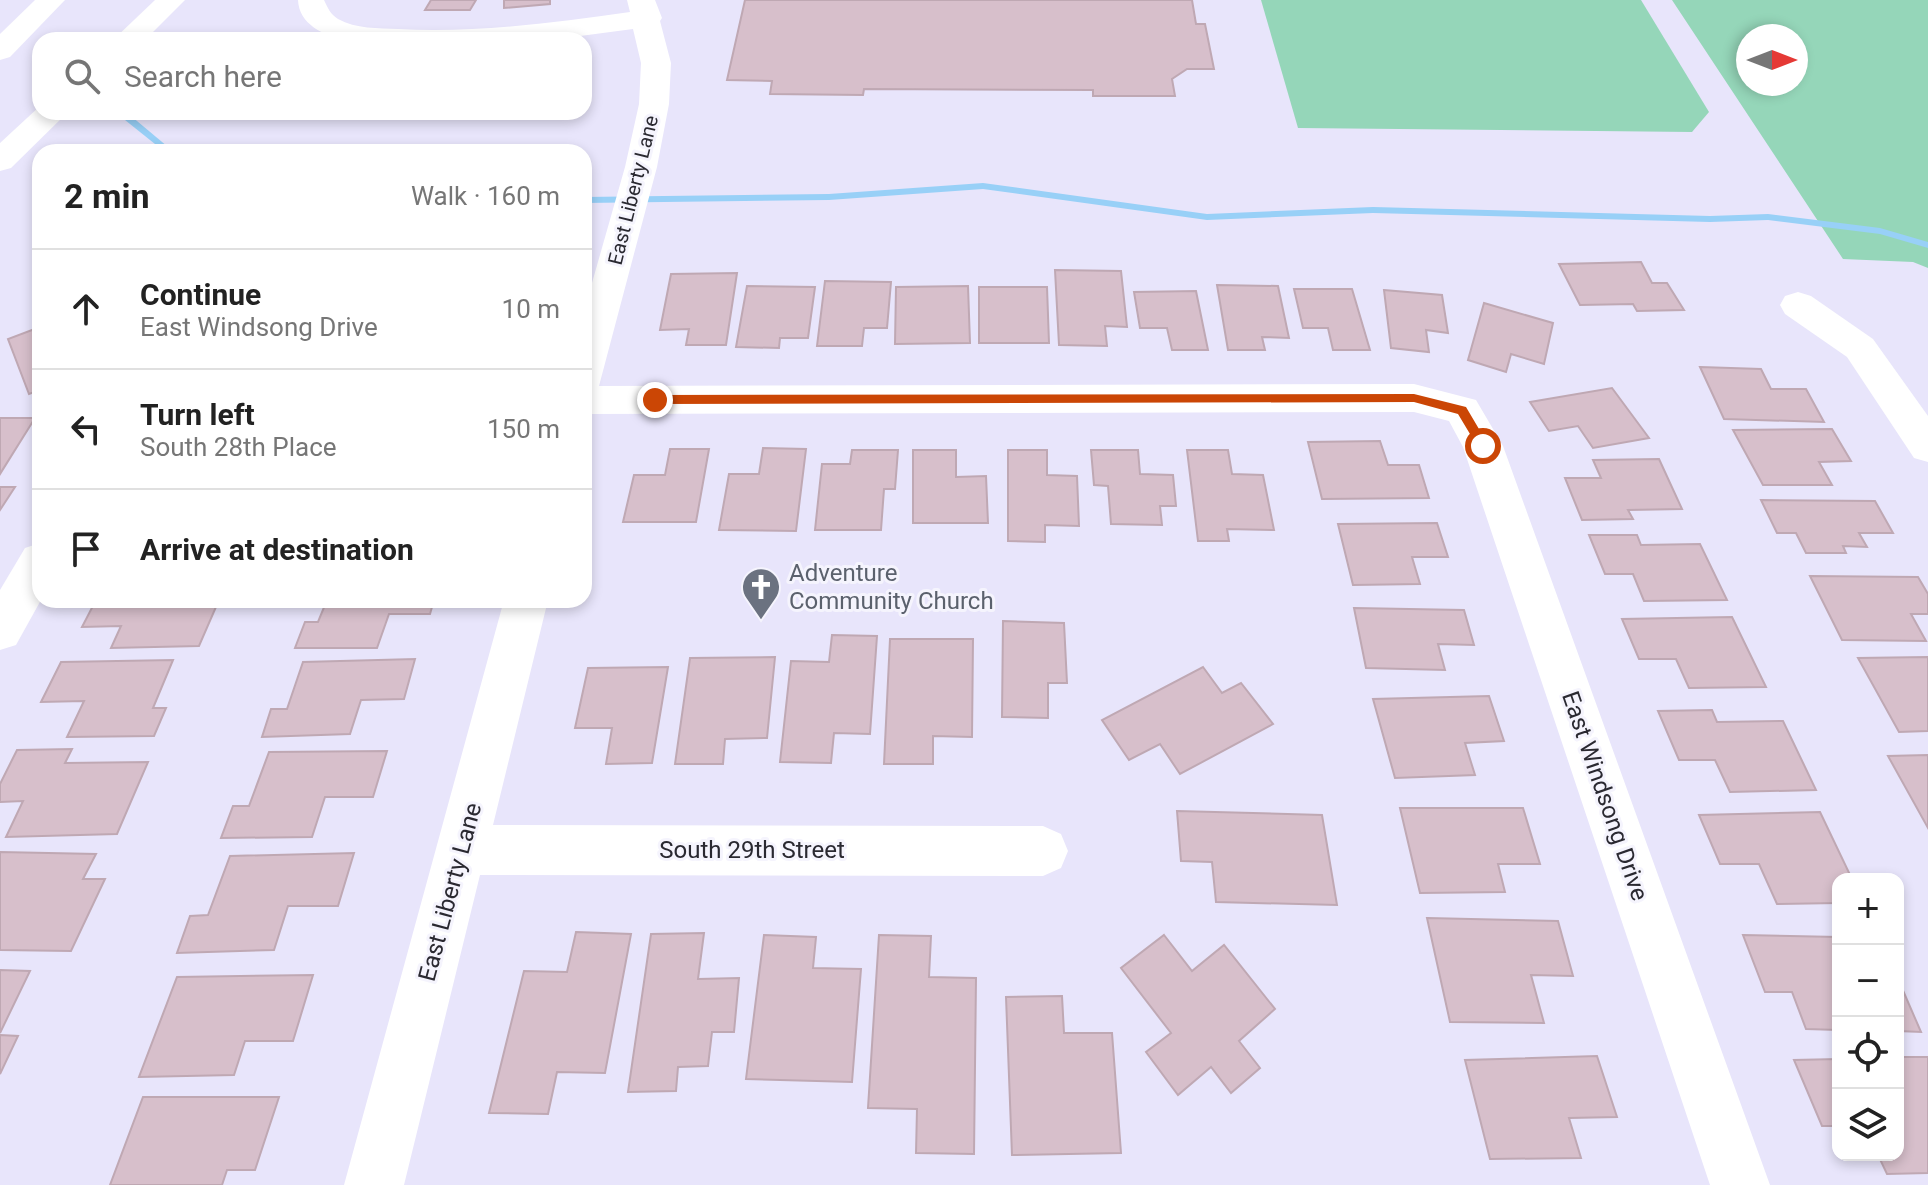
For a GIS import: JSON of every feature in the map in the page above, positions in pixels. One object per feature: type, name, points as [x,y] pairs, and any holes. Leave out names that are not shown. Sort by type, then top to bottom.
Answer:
[{"type":"main road","points":[[0,51],[51,0]]},
{"type":"main road","points":[[112,32],[140,0]]},
{"type":"main road","points":[[137,32],[171,0]]},
{"type":"main road","points":[[311,2],[316,15],[327,25],[346,32]]},
{"type":"main road","points":[[544,32],[644,9]]},
{"type":"main road","name":"East Liberty Lane","points":[[592,349],[641,167],[654,104],[656,63],[644,9]]},
{"type":"main road","points":[[0,161],[35,120]]},
{"type":"main road","points":[[0,161],[44,120]]},
{"type":"main road","points":[[1798,305],[1860,348],[1928,447]]},
{"type":"main road","name":"East Windsong Drive","points":[[592,400],[1414,398],[1462,410],[1483,446],[1740,1185]]},
{"type":"main road","points":[[0,631],[32,575]]},
{"type":"main road","name":"East Liberty Lane","points":[[374,1185],[524,608]]},
{"type":"main road","name":"South 29th Street","points":[[461,850],[1043,851]]},
{"type":"green space","points":[[1261,0],[1641,0],[1709,112],[1692,132],[1298,128]]},
{"type":"green space","points":[[1672,0],[1928,0],[1928,268],[1913,262],[1843,259]]},
{"type":"building","points":[[431,0],[476,0],[470,10],[425,10]]},
{"type":"building","points":[[504,0],[550,0],[550,4],[504,8]]},
{"type":"building","points":[[745,0],[1192,0],[1196,24],[1205,24],[1214,69],[1187,69],[1172,79],[1175,96],[1093,96],[1093,90],[864,89],[863,95],[770,94],[772,81],[727,80]]},
{"type":"building","points":[[1641,262],[1652,283],[1667,283],[1684,310],[1637,311],[1633,304],[1580,305],[1559,264]]},
{"type":"building","points":[[1055,270],[1121,271],[1127,327],[1105,326],[1107,346],[1059,345]]},
{"type":"building","points":[[737,273],[726,345],[686,345],[689,329],[660,330],[671,274]]},
{"type":"building","points":[[825,281],[891,282],[887,328],[864,328],[862,346],[817,346]]},
{"type":"building","points":[[1217,285],[1278,286],[1289,338],[1262,337],[1265,350],[1228,350]]},
{"type":"building","points":[[747,286],[815,287],[808,338],[780,338],[779,348],[736,347]]},
{"type":"building","points":[[968,286],[970,343],[895,344],[896,287]]},
{"type":"building","points":[[979,287],[1047,287],[1049,343],[979,343]]},
{"type":"building","points":[[1294,289],[1352,289],[1370,350],[1333,350],[1328,328],[1303,328]]},
{"type":"building","points":[[1384,290],[1442,295],[1448,333],[1426,330],[1429,352],[1391,348]]},
{"type":"building","points":[[1196,291],[1208,350],[1172,350],[1167,328],[1140,328],[1134,292]]},
{"type":"building","points":[[1484,303],[1553,323],[1544,364],[1511,354],[1506,372],[1468,360]]},
{"type":"building","points":[[32,330],[32,393],[29,394],[8,339]]},
{"type":"building","points":[[1700,367],[1761,369],[1771,389],[1806,389],[1824,422],[1724,419]]},
{"type":"building","points":[[1612,388],[1649,438],[1593,448],[1578,426],[1549,431],[1530,402]]},
{"type":"building","points":[[0,418],[32,418],[32,423],[0,474]]},
{"type":"building","points":[[1832,429],[1851,461],[1819,462],[1832,485],[1763,485],[1733,430]]},
{"type":"building","points":[[1380,441],[1388,465],[1419,465],[1429,498],[1322,499],[1308,442]]},
{"type":"building","points":[[763,448],[806,449],[796,531],[719,530],[729,474],[759,474]]},
{"type":"building","points":[[670,449],[709,449],[696,522],[623,522],[634,475],[665,475]]},
{"type":"building","points":[[852,450],[898,450],[895,489],[884,489],[881,530],[815,530],[822,464],[850,464]]},
{"type":"building","points":[[913,450],[956,450],[956,477],[986,476],[988,523],[913,523]]},
{"type":"building","points":[[1008,450],[1047,450],[1047,475],[1077,476],[1079,526],[1045,525],[1045,542],[1008,541]]},
{"type":"building","points":[[1091,450],[1138,450],[1140,474],[1173,475],[1176,506],[1160,506],[1162,525],[1111,524],[1108,486],[1094,485]]},
{"type":"building","points":[[1187,450],[1228,450],[1232,474],[1263,475],[1274,530],[1227,529],[1229,541],[1198,541]]},
{"type":"building","points":[[1659,459],[1682,509],[1628,510],[1633,519],[1582,520],[1565,478],[1601,478],[1593,460]]},
{"type":"building","points":[[0,487],[15,487],[0,510]]},
{"type":"building","points":[[1761,500],[1875,501],[1893,533],[1859,533],[1867,547],[1843,546],[1846,553],[1806,553],[1796,533],[1777,533]]},
{"type":"building","points":[[1437,523],[1448,557],[1412,557],[1420,584],[1353,585],[1338,524]]},
{"type":"building","points":[[1589,535],[1637,535],[1641,545],[1700,544],[1727,600],[1644,601],[1633,574],[1605,574]]},
{"type":"building","points":[[1810,576],[1918,577],[1928,594],[1928,614],[1911,614],[1926,641],[1842,640]]},
{"type":"building","points":[[92,608],[216,608],[199,646],[111,648],[121,626],[82,627]]},
{"type":"building","points":[[324,608],[432,608],[430,614],[389,614],[377,648],[295,648],[305,622],[318,622]]},
{"type":"building","points":[[1354,608],[1464,610],[1474,645],[1438,644],[1445,670],[1366,668]]},
{"type":"building","points":[[1732,617],[1766,687],[1689,688],[1676,659],[1639,659],[1622,619]]},
{"type":"building","points":[[1003,621],[1064,623],[1067,683],[1048,683],[1048,718],[1002,717]]},
{"type":"building","points":[[832,635],[877,636],[870,734],[834,733],[831,763],[780,762],[791,661],[829,662]]},
{"type":"building","points":[[890,639],[973,639],[972,737],[933,736],[933,764],[884,764]]},
{"type":"building","points":[[775,657],[767,738],[725,739],[723,764],[675,764],[690,658]]},
{"type":"building","points":[[1928,657],[1928,731],[1899,732],[1858,658]]},
{"type":"building","points":[[415,659],[404,699],[361,700],[350,734],[262,737],[271,709],[287,709],[303,662]]},
{"type":"building","points":[[173,660],[153,708],[166,708],[154,736],[67,737],[84,701],[41,702],[61,662]]},
{"type":"building","points":[[668,667],[652,763],[606,764],[612,728],[575,728],[588,668]]},
{"type":"building","points":[[1203,667],[1222,693],[1241,683],[1273,724],[1180,774],[1160,744],[1129,760],[1102,720]]},
{"type":"building","points":[[1489,696],[1504,741],[1465,743],[1475,775],[1395,778],[1373,699]]},
{"type":"building","points":[[1712,710],[1717,722],[1783,721],[1816,790],[1730,792],[1715,760],[1679,760],[1658,711]]},
{"type":"building","points":[[72,749],[65,763],[148,762],[117,834],[6,837],[23,801],[0,802],[0,784],[17,750]]},
{"type":"building","points":[[387,751],[373,797],[325,797],[312,837],[221,838],[233,806],[249,806],[269,752]]},
{"type":"building","points":[[1928,755],[1928,828],[1888,756]]},
{"type":"building","points":[[1400,808],[1523,808],[1540,864],[1498,864],[1505,892],[1420,893]]},
{"type":"building","points":[[1177,811],[1322,815],[1337,905],[1216,902],[1212,862],[1181,861]]},
{"type":"building","points":[[1820,812],[1849,873],[1832,873],[1832,903],[1777,904],[1759,864],[1720,864],[1699,815]]},
{"type":"building","points":[[0,852],[96,854],[83,879],[105,879],[71,951],[0,950]]},
{"type":"building","points":[[354,853],[338,906],[288,906],[274,950],[177,953],[190,916],[208,915],[230,856]]},
{"type":"building","points":[[1427,918],[1558,921],[1573,976],[1531,975],[1544,1023],[1450,1022]]},
{"type":"building","points":[[576,932],[631,934],[605,1073],[557,1072],[548,1114],[489,1113],[524,971],[567,972]]},
{"type":"building","points":[[704,933],[698,979],[739,978],[734,1032],[712,1032],[708,1066],[678,1067],[676,1091],[628,1092],[651,934]]},
{"type":"building","points":[[764,935],[816,937],[813,968],[861,969],[852,1082],[746,1079]]},
{"type":"building","points":[[879,935],[931,936],[929,977],[976,978],[974,1154],[916,1153],[917,1109],[868,1108]]},
{"type":"building","points":[[1164,935],[1192,971],[1224,945],[1275,1009],[1239,1041],[1260,1068],[1231,1093],[1211,1067],[1178,1095],[1146,1052],[1171,1033],[1121,968]]},
{"type":"building","points":[[1743,935],[1832,937],[1832,1030],[1806,1029],[1792,992],[1765,992]]},
{"type":"building","points":[[0,970],[30,971],[0,1033]]},
{"type":"building","points":[[313,975],[293,1041],[245,1041],[234,1075],[139,1077],[177,977]]},
{"type":"building","points":[[1904,993],[1921,1032],[1904,1031]]},
{"type":"building","points":[[1062,996],[1064,1033],[1112,1033],[1121,1153],[1012,1155],[1006,997]]},
{"type":"building","points":[[0,1035],[18,1036],[0,1074]]},
{"type":"building","points":[[1597,1056],[1617,1117],[1569,1118],[1581,1158],[1490,1159],[1465,1060]]},
{"type":"building","points":[[1904,1057],[1928,1057],[1928,1173],[1887,1174],[1881,1161],[1904,1161]]},
{"type":"building","points":[[1832,1059],[1832,1126],[1822,1126],[1794,1060]]},
{"type":"building","points":[[143,1097],[279,1097],[255,1170],[227,1170],[222,1185],[110,1185]]},
{"type":"waterway","points":[[130,120],[160,144]]},
{"type":"waterway","points":[[592,200],[829,197],[983,186],[1207,217],[1373,210],[1710,219],[1768,217],[1880,231],[1928,245]]},
{"type":"place","name":"Adventure Community Church","points":[[761,621]]},
{"type":"route","points":[[655,400],[1414,398],[1462,410],[1483,446]]}]
